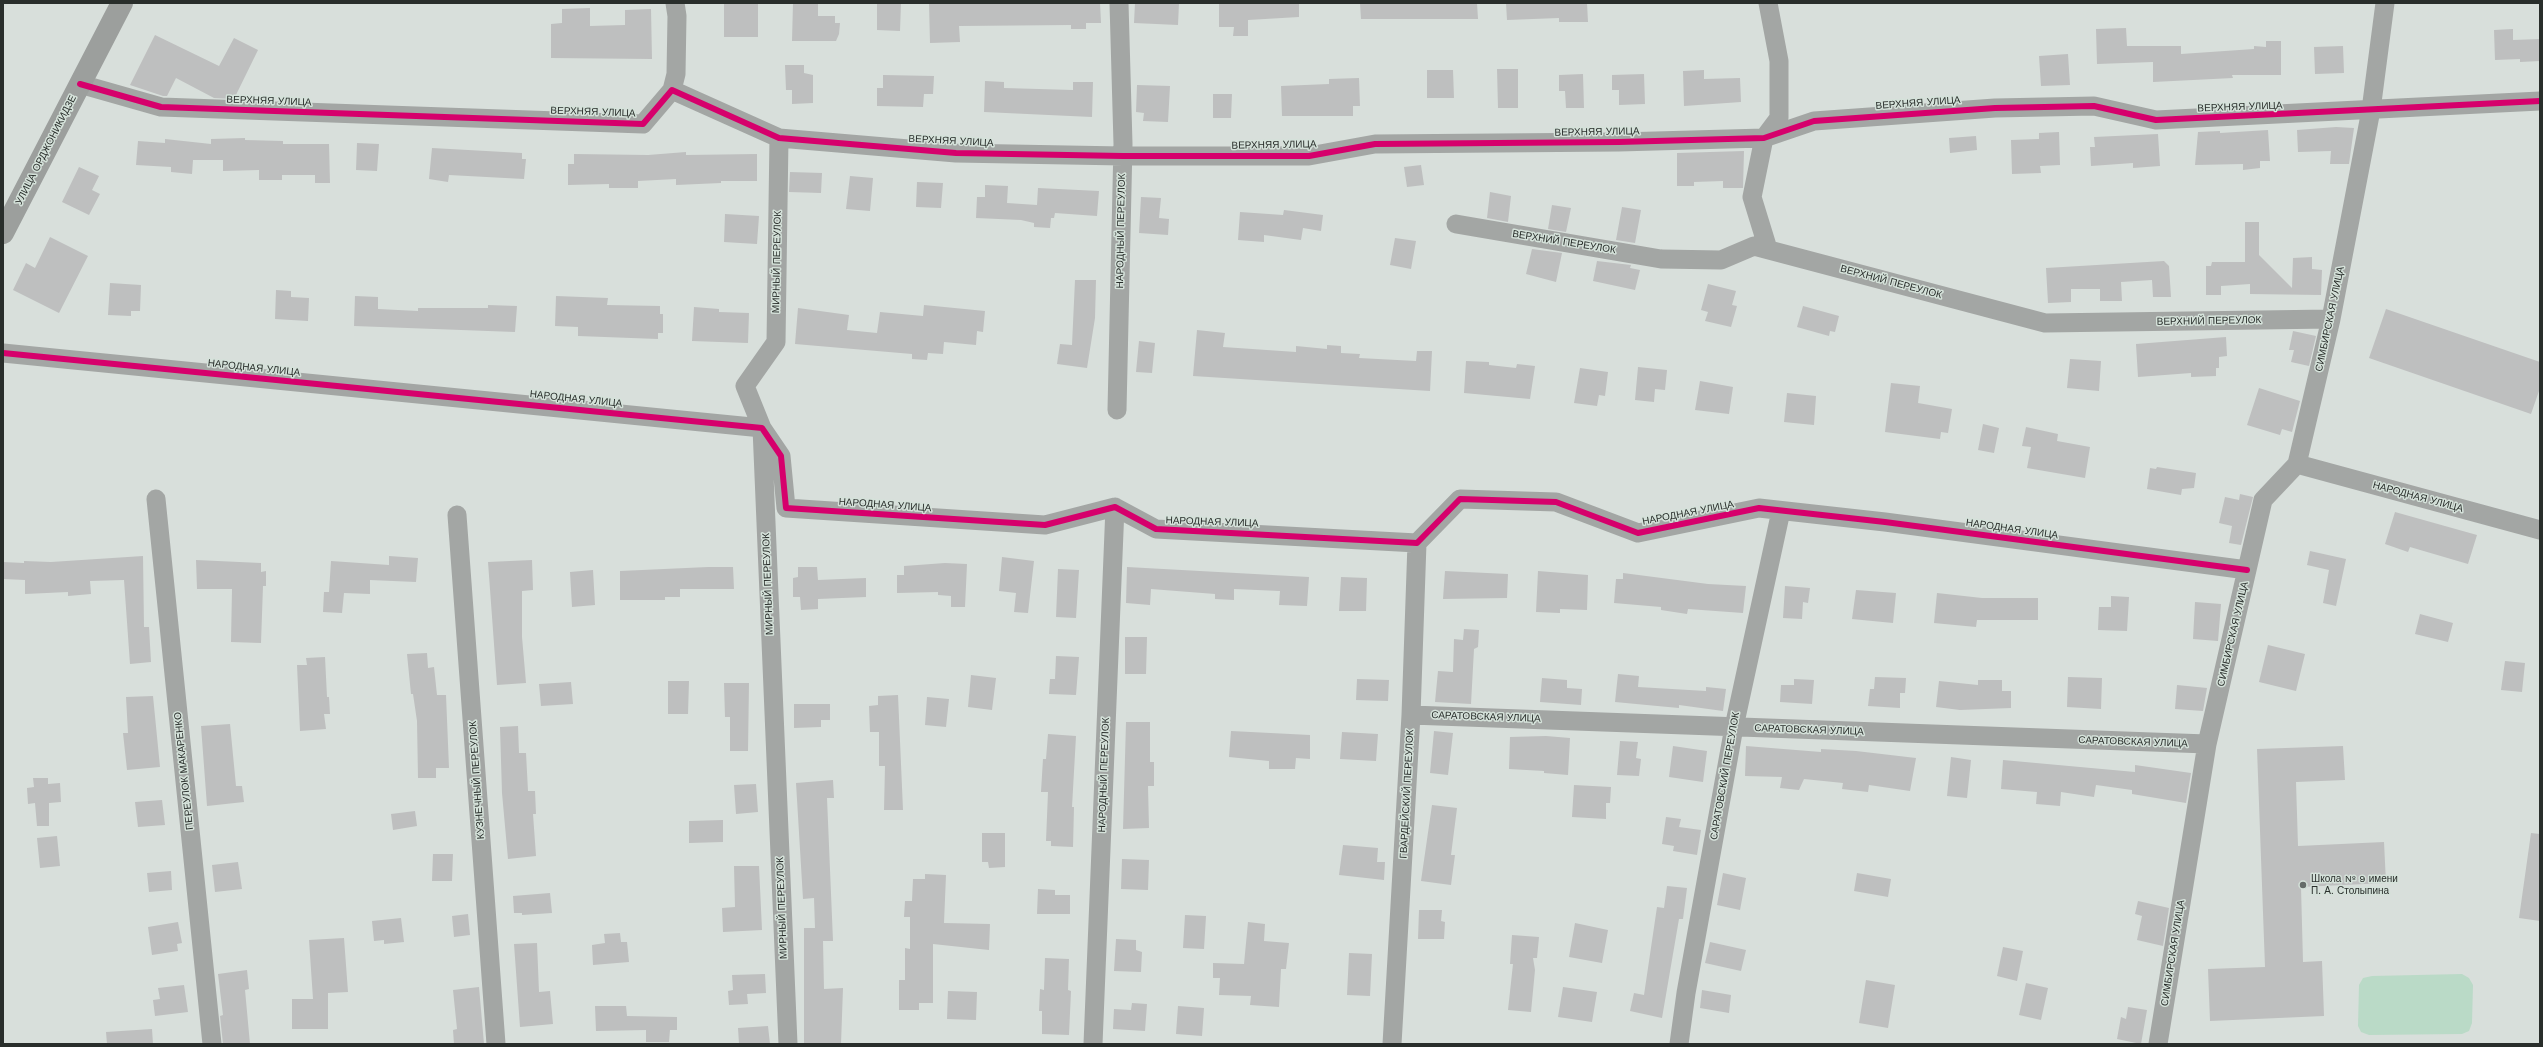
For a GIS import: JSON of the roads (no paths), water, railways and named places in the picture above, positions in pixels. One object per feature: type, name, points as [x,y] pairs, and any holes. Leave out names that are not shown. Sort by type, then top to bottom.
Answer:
[{"type":"main road","name":"УЛИЦА ОРДЖОНИКИДЗЕ","points":[[3,234],[122,3]]},
{"type":"street","points":[[672,90],[676,74],[675,3]]},
{"type":"street","name":"НАРОДНЫЙ ПЕРЕУЛОК","points":[[1117,410],[1123,156],[1119,3]]},
{"type":"street","points":[[1768,3],[1779,61],[1779,118],[1764,138],[1752,197],[1768,250]]},
{"type":"street","name":"СИМБИРСКАЯ УЛИЦА","points":[[2158,1044],[2207,744],[2263,500],[2297,464],[2331,319],[2371,110],[2385,3]]},
{"type":"street","name":"ВЕРХНЯЯ УЛИЦА","points":[[80,84],[161,107],[643,124],[672,90],[779,138],[956,153],[1123,156],[1309,156],[1374,144],[1619,142],[1764,138],[1814,121],[1995,108],[2094,106],[2156,120],[2540,101]]},
{"type":"street","name":"МИРНЫЙ ПЕРЕУЛОК","points":[[779,138],[776,342],[745,386],[762,428],[788,1044]]},
{"type":"street","name":"ВЕРХНИЙ ПЕРЕУЛОК","points":[[1456,224],[1661,259],[1721,260],[1754,246],[2045,323],[2331,319]]},
{"type":"street","name":"НАРОДНАЯ УЛИЦА","points":[[3,353],[762,428],[781,456],[786,508],[1045,525],[1115,507],[1156,529],[1418,543],[1460,498],[1556,502],[1638,533],[1759,508],[1885,522],[2247,570]]},
{"type":"street","name":"НАРОДНАЯ УЛИЦА","points":[[2297,464],[2540,530]]},
{"type":"street","name":"ПЕРЕУЛОК МАКАРЕНКО","points":[[156,499],[212,1044]]},
{"type":"street","name":"НАРОДНЫЙ ПЕРЕУЛОК","points":[[1092,1044],[1115,507]]},
{"type":"street","name":"САРАТОВСКИЙ ПЕРЕУЛОК","points":[[1679,1044],[1686,993],[1734,727],[1781,511]]},
{"type":"street","name":"КУЗНЕЧНЫЙ ПЕРЕУЛОК","points":[[457,515],[496,1044]]},
{"type":"street","name":"ГВАРДЕЙСКИЙ ПЕРЕУЛОК","points":[[1392,1044],[1412,715],[1418,543]]},
{"type":"street","name":"САРАТОВСКАЯ УЛИЦА","points":[[1412,715],[2207,744]]},
{"type":"place","name":"Школа № 9 имени П. А. Столыпина","points":[[2303,885]]}]
